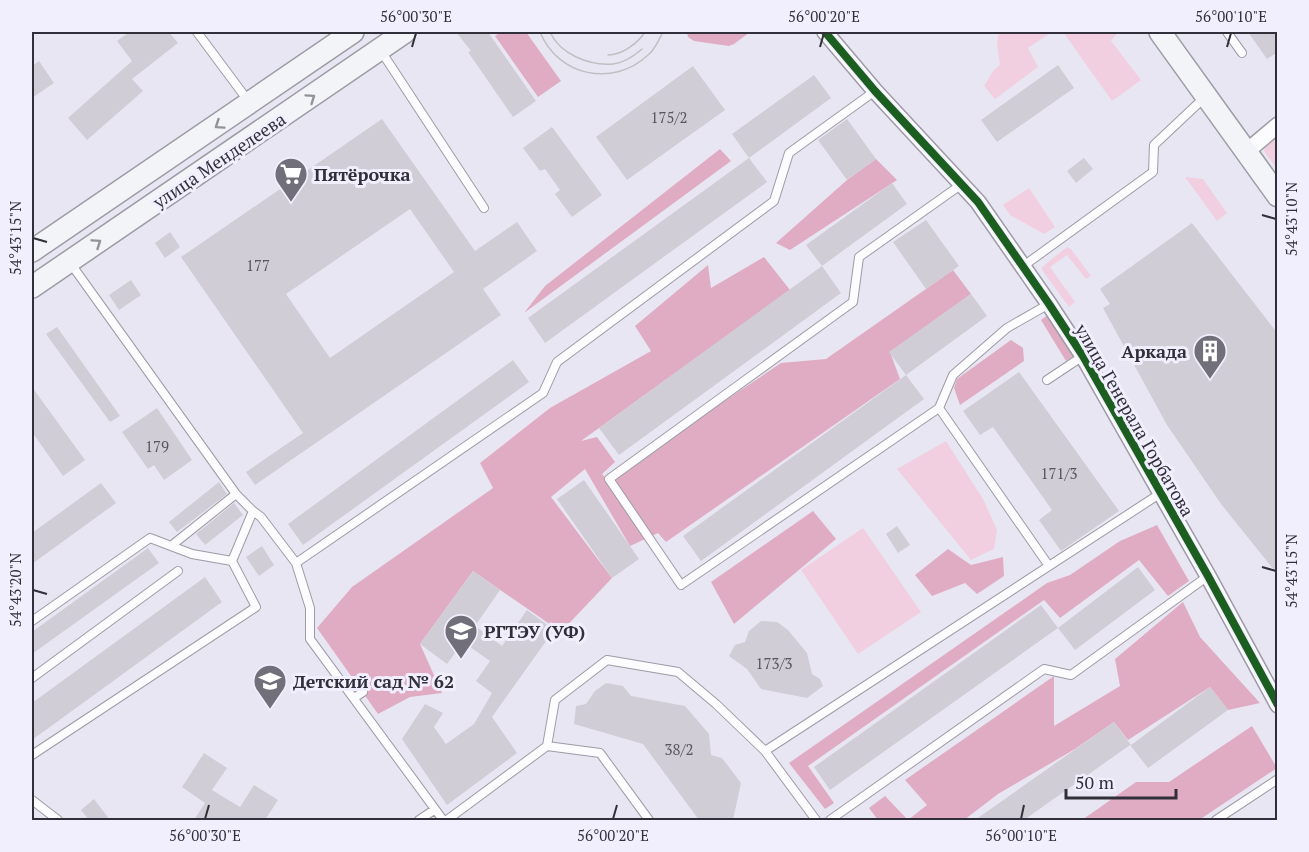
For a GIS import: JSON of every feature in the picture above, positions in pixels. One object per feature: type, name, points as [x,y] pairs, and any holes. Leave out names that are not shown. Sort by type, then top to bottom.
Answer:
[{"type":"main road","name":"улица Менделеева","points":[[32,251],[353,32]]},
{"type":"main road","name":"улица Менделеева","points":[[32,287],[405,32]]},
{"type":"main road","points":[[1160,32],[1278,196]]},
{"type":"street","name":"улица Генерала Горбатова","points":[[825,32],[875,91],[978,202],[1048,304],[1083,356],[1208,576],[1278,705]]},
{"type":"street","points":[[1246,152],[1278,125]]},
{"type":"lane","points":[[197,32],[250,103]]},
{"type":"lane","points":[[1227,32],[1242,53]]},
{"type":"lane","points":[[380,49],[484,208]]},
{"type":"lane","points":[[296,563],[543,393],[557,362],[774,201],[789,153],[875,91]]},
{"type":"lane","points":[[1022,267],[1153,172],[1154,145],[1206,96]]},
{"type":"lane","points":[[962,184],[859,257],[853,302],[609,479],[681,585],[939,408],[953,375],[1007,328],[1048,304]]},
{"type":"lane","points":[[69,262],[236,494],[253,512],[261,516],[296,563],[310,608],[310,639],[434,810],[445,820],[547,746],[600,753],[649,820]]},
{"type":"lane","points":[[1047,380],[1083,356]]},
{"type":"lane","points":[[939,408],[1049,566]]},
{"type":"lane","points":[[765,751],[1161,493]]},
{"type":"lane","points":[[171,546],[236,494]]},
{"type":"lane","points":[[232,561],[253,512]]},
{"type":"lane","points":[[32,621],[150,538],[192,554],[232,561]]},
{"type":"lane","points":[[32,755],[256,607],[232,561]]},
{"type":"lane","points":[[32,678],[178,572]]},
{"type":"lane","points":[[830,820],[1044,669],[1071,675],[1208,576]]},
{"type":"lane","points":[[547,746],[555,700],[607,660],[678,672],[716,704],[765,751],[816,820]]},
{"type":"lane","points":[[354,698],[363,692]]},
{"type":"lane","points":[[1216,820],[1278,779]]},
{"type":"lane","points":[[32,800],[58,820]]},
{"type":"lane","points":[[419,820],[434,810]]},
{"type":"shaded area","points":[[501,32],[526,32],[561,81],[538,97],[495,36]]},
{"type":"shaded area","points":[[687,32],[750,32],[729,46],[694,41],[688,37]]},
{"type":"shaded area","points":[[999,32],[1052,32],[1028,48],[1038,67],[995,99],[984,86],[1000,65],[997,44]]},
{"type":"shaded area","points":[[1063,32],[1118,32],[1111,41],[1141,80],[1112,101]]},
{"type":"shaded area","points":[[1277,136],[1277,169],[1264,151],[1266,144]]},
{"type":"shaded area","points":[[720,149],[731,161],[524,313],[545,286]]},
{"type":"shaded area","points":[[876,159],[897,180],[790,250],[776,243],[847,180]]},
{"type":"shaded area","points":[[1185,177],[1203,179],[1227,213],[1217,221]]},
{"type":"shaded area","points":[[1029,188],[1055,227],[1044,234],[1010,215],[1003,205]]},
{"type":"shaded area","points":[[1067,247],[1071,249],[1091,276],[1086,279],[1067,255],[1050,267],[1075,302],[1069,307],[1042,270],[1042,267]]},
{"type":"shaded area","points":[[764,257],[790,290],[581,441],[597,437],[615,462],[602,474],[638,512],[609,479],[781,363],[826,359],[953,270],[971,294],[890,352],[900,379],[666,542],[658,533],[630,546],[585,469],[551,497],[612,578],[561,632],[473,571],[420,644],[442,693],[410,697],[378,714],[317,628],[352,587],[493,488],[480,463],[550,408],[651,351],[635,326],[708,265],[711,288]]},
{"type":"shaded area","points":[[1048,315],[1074,356],[1066,361],[1041,320]]},
{"type":"shaded area","points":[[1011,340],[1023,348],[1024,361],[960,405],[954,388],[957,379]]},
{"type":"shaded area","points":[[946,441],[983,499],[997,530],[994,549],[971,560],[897,469]]},
{"type":"shaded area","points":[[813,511],[836,539],[734,624],[711,582]]},
{"type":"shaded area","points":[[1157,525],[1189,581],[1168,596],[1139,560],[1060,618],[1044,600],[808,766],[834,803],[825,809],[789,763],[1047,583],[1070,575],[1120,541]]},
{"type":"shaded area","points":[[863,528],[921,612],[858,654],[801,570]]},
{"type":"shaded area","points":[[948,549],[971,565],[1003,557],[1004,576],[977,594],[965,583],[932,596],[915,575]]},
{"type":"shaded area","points":[[1183,602],[1200,637],[1260,703],[1228,710],[1210,687],[1128,740],[1114,722],[1075,749],[998,794],[964,820],[908,820],[927,805],[905,780],[1054,676],[1054,726],[1120,686],[1115,659]]},
{"type":"shaded area","points":[[1252,726],[1277,768],[1199,820],[1082,820],[1136,782],[1169,782]]},
{"type":"shaded area","points":[[885,796],[908,820],[878,820],[869,808]]},
{"type":"building","points":[[129,32],[169,32],[178,43],[132,79],[143,91],[87,140],[68,118],[132,61],[117,41]]},
{"type":"building","points":[[456,32],[488,32],[536,101],[513,117],[468,52],[471,51]]},
{"type":"building","points":[[1248,32],[1278,32],[1278,52],[1267,59]]},
{"type":"building","points":[[39,61],[54,83],[32,98],[32,66]]},
{"type":"building","points":[[1058,65],[1074,88],[997,142],[981,120]]},
{"type":"building","points":[[693,66],[725,110],[627,180],[596,137]]},
{"type":"building","points":[[814,75],[831,98],[749,158],[732,134]]},
{"type":"building","points":[[382,119],[475,251],[517,222],[537,251],[483,289],[501,315],[255,485],[246,472],[303,433],[181,257]],"holes":[[[410,209],[454,272],[330,358],[286,294]]]},
{"type":"building","points":[[847,119],[876,159],[847,180],[818,140]]},
{"type":"building","points":[[552,127],[602,195],[572,217],[555,194],[560,190],[545,169],[540,171],[523,148]]},
{"type":"building","points":[[749,158],[767,182],[545,343],[528,318]]},
{"type":"building","points":[[1084,158],[1093,169],[1076,183],[1067,171]]},
{"type":"building","points":[[892,183],[907,204],[822,266],[806,245]]},
{"type":"building","points":[[926,220],[959,266],[926,289],[893,242]]},
{"type":"building","name":"Аркада","points":[[1192,223],[1278,334],[1278,575],[1221,504],[1167,425],[1103,308],[1110,304],[1100,289]]},
{"type":"building","points":[[170,232],[180,247],[165,258],[155,243]]},
{"type":"building","points":[[822,266],[841,293],[619,455],[599,428]]},
{"type":"building","points":[[131,280],[141,295],[119,310],[109,295]]},
{"type":"building","points":[[971,294],[987,316],[906,375],[889,352]]},
{"type":"building","points":[[57,327],[120,416],[110,422],[46,334]]},
{"type":"building","points":[[513,360],[529,382],[303,545],[288,524]]},
{"type":"building","points":[[1019,372],[1119,511],[1061,551],[1039,520],[1052,510],[993,427],[980,435],[963,411]]},
{"type":"building","points":[[906,375],[924,399],[701,561],[683,536]]},
{"type":"building","points":[[32,387],[85,460],[63,476],[32,432]]},
{"type":"building","points":[[157,408],[192,460],[164,480],[154,465],[148,469],[122,432]]},
{"type":"building","points":[[584,480],[639,559],[612,578],[557,499]]},
{"type":"building","points":[[219,482],[227,494],[177,532],[169,522]]},
{"type":"building","points":[[101,483],[116,503],[32,564],[32,533]]},
{"type":"building","points":[[234,503],[243,515],[205,545],[196,534]]},
{"type":"building","points":[[897,526],[910,545],[898,553],[886,534]]},
{"type":"building","points":[[262,546],[274,565],[259,576],[246,557]]},
{"type":"building","points":[[148,548],[159,563],[32,654],[32,632]]},
{"type":"building","points":[[1138,567],[1155,590],[1075,650],[1058,628]]},
{"type":"building","points":[[473,571],[500,590],[475,626],[502,646],[527,610],[554,630],[492,717],[517,753],[447,805],[402,739],[425,704],[443,713],[434,727],[446,744],[474,724],[492,693],[476,681],[490,661],[463,642],[447,664],[420,644]]},
{"type":"building","points":[[205,577],[222,602],[32,740],[32,703]]},
{"type":"building","points":[[1041,605],[1058,628],[830,790],[814,767]]},
{"type":"building","points":[[761,621],[777,622],[788,630],[807,653],[812,674],[820,679],[823,686],[807,698],[761,689],[747,669],[729,656],[735,645],[745,642],[749,631]]},
{"type":"building","points":[[606,683],[623,686],[631,696],[685,706],[709,734],[711,755],[722,758],[741,783],[733,820],[699,820],[643,744],[574,724],[576,706],[586,704],[595,691]]},
{"type":"building","points":[[1210,687],[1228,710],[1148,768],[1130,745],[1024,820],[975,820],[1114,722],[1131,745]]},
{"type":"building","points":[[204,753],[227,768],[212,790],[240,807],[254,785],[278,800],[265,820],[194,820],[205,803],[182,787]]},
{"type":"building","points":[[94,799],[110,820],[89,820],[81,810]]},
{"type":"tram line","points":[[540,32],[548,47],[560,59],[573,67],[603,74],[619,72],[634,65],[650,53],[663,32]]},
{"type":"tram line","points":[[550,32],[561,47],[568,52],[594,63],[617,63],[628,59],[642,49]]},
{"type":"tram line","points":[[608,55],[629,48],[645,32]]},
{"type":"cycle path","points":[[825,32],[875,91],[978,202],[1049,304],[1083,356],[1208,576],[1278,705]]},
{"type":"place","name":"Пятёрочка","points":[[291,203]]},
{"type":"place","name":"Аркада","points":[[1210,380]]},
{"type":"place","name":"РГТЭУ (УФ)","points":[[461,660]]},
{"type":"place","name":"Детский сад № 62","points":[[270,710]]}]
